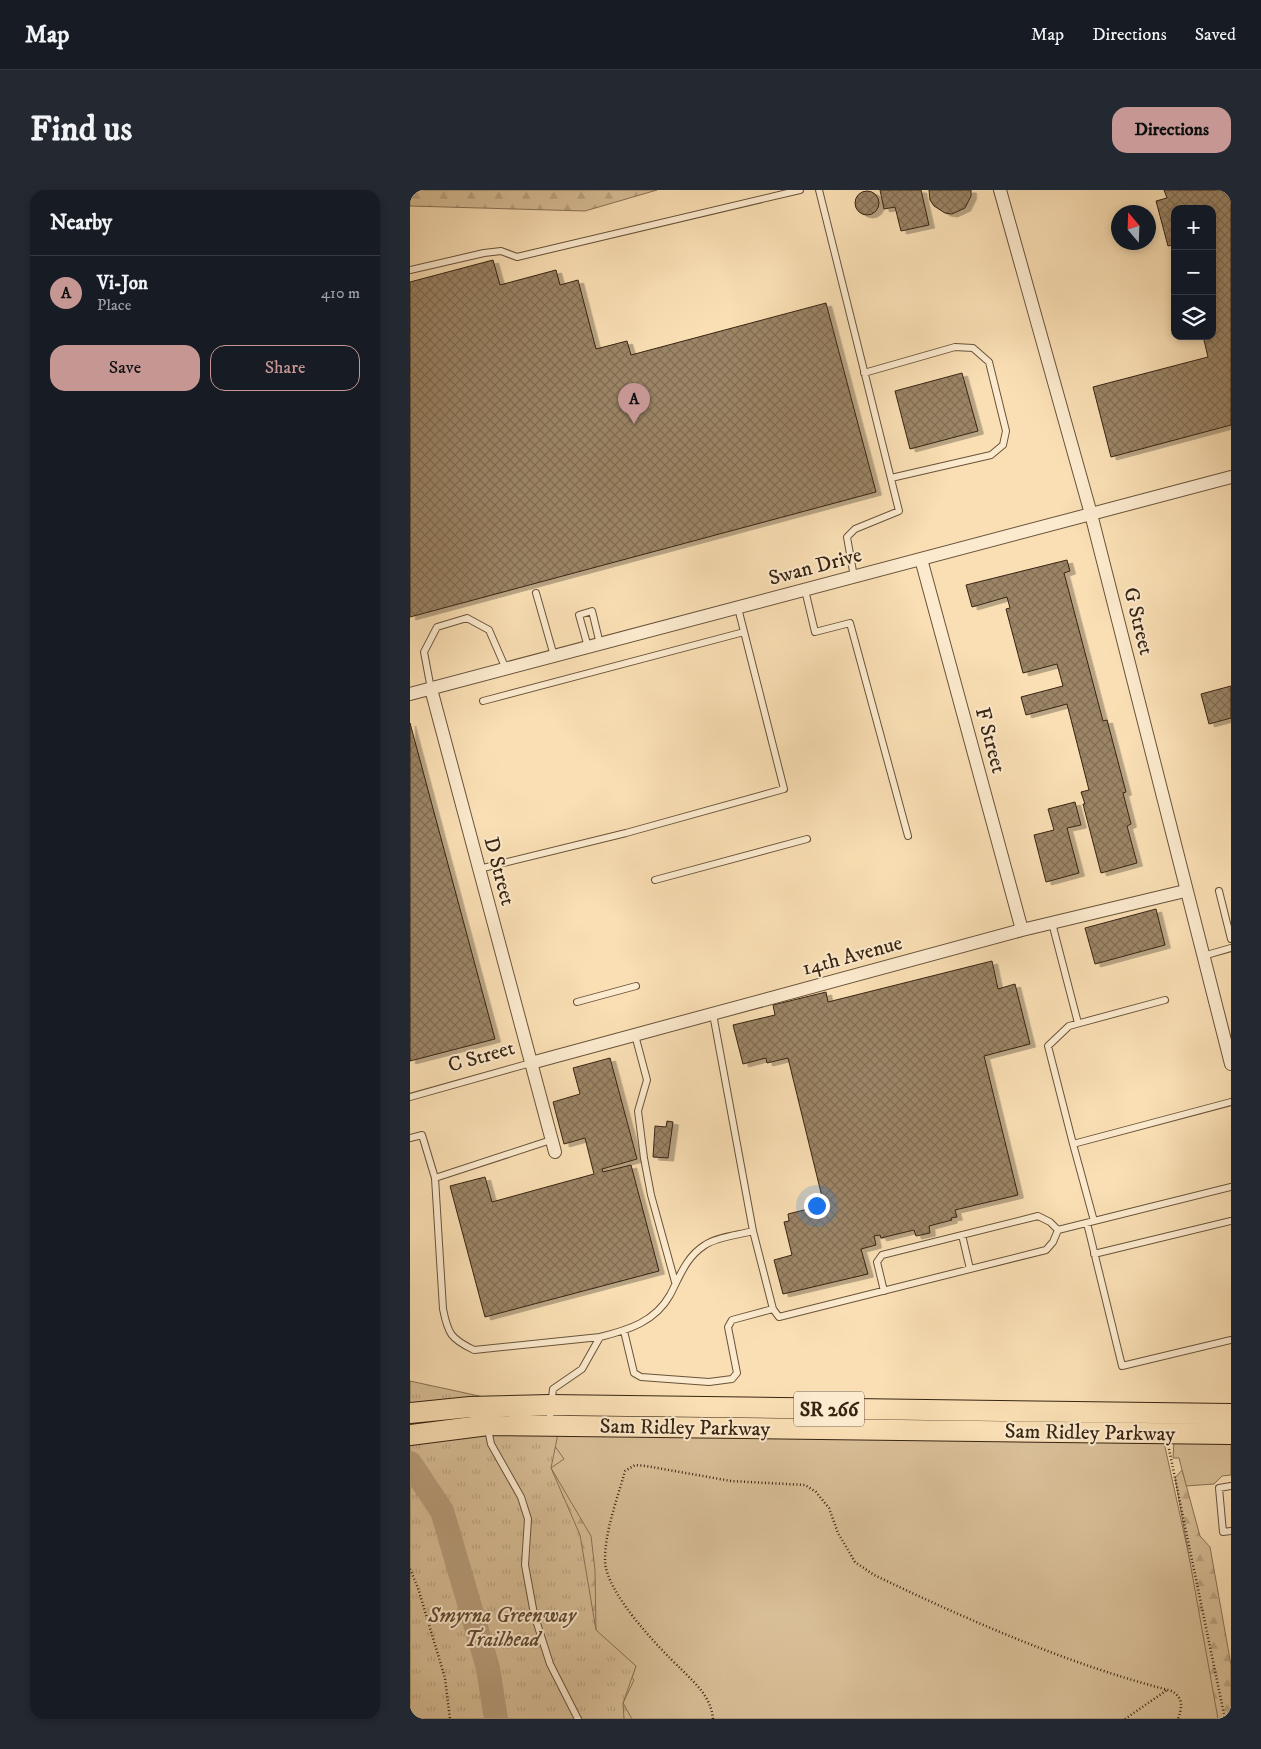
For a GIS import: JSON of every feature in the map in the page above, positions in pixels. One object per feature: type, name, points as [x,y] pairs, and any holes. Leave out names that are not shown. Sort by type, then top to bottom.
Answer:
[{"type":"main road","name":"Sam Ridley Parkway","points":[[418,1412],[470,1407],[550,1405],[1231,1414]]},
{"type":"main road","name":"Sam Ridley Parkway","points":[[410,1434],[488,1425],[1231,1434]]},
{"type":"street","name":"G Street","points":[[1000,190],[1091,514],[1185,891],[1202,956],[1228,1038],[1231,1064]]},
{"type":"street","name":"Swan Drive","points":[[410,694],[1231,477]]},
{"type":"street","name":"F Street","points":[[921,559],[1022,930]]},
{"type":"street","name":"D Street","points":[[431,689],[531,1063]]},
{"type":"street","name":"14th Avenue","points":[[531,1063],[1022,930],[1185,891]]},
{"type":"street","name":"C Street","points":[[531,1063],[553,1146]]},
{"type":"lane","points":[[410,270],[484,253],[501,251],[517,257],[800,190]]},
{"type":"lane","points":[[819,190],[899,511],[856,529],[846,537],[854,577]]},
{"type":"lane","points":[[864,373],[955,347],[973,348],[989,362],[1006,431],[1004,445],[991,455],[891,478]]},
{"type":"lane","points":[[805,590],[815,632],[850,623],[908,836]]},
{"type":"lane","points":[[536,593],[554,656]]},
{"type":"lane","points":[[479,869],[626,833],[784,789],[738,608]]},
{"type":"lane","points":[[588,648],[579,614],[592,611],[600,644]]},
{"type":"lane","points":[[431,689],[424,652],[437,627],[467,618],[489,630],[506,669]]},
{"type":"lane","points":[[483,701],[744,632]]},
{"type":"lane","points":[[655,880],[807,839]]},
{"type":"lane","points":[[1219,891],[1231,939]]},
{"type":"lane","points":[[1052,923],[1078,1023]]},
{"type":"lane","points":[[1202,956],[1231,948]]},
{"type":"lane","points":[[577,1002],[636,986]]},
{"type":"lane","points":[[1164,1000],[1069,1026],[1048,1046],[1073,1144],[1090,1222],[1094,1254],[1122,1366],[1231,1340]]},
{"type":"lane","points":[[713,1014],[753,1231],[773,1309],[779,1317],[1046,1250],[1053,1242],[1058,1230]]},
{"type":"lane","points":[[636,1035],[647,1080],[638,1111],[644,1158],[651,1195],[675,1282]]},
{"type":"lane","name":"C Street","points":[[410,1096],[531,1063]]},
{"type":"lane","points":[[1073,1144],[1231,1102]]},
{"type":"lane","points":[[410,1138],[422,1134],[435,1178],[443,1309],[447,1329],[456,1342],[474,1350],[600,1337],[644,1324],[669,1296],[681,1269],[693,1254],[706,1244],[753,1231]]},
{"type":"lane","points":[[435,1178],[553,1146]]},
{"type":"lane","points":[[1058,1230],[1231,1187]]},
{"type":"lane","points":[[884,1290],[877,1262],[882,1255],[1038,1216],[1050,1222],[1058,1230]]},
{"type":"lane","points":[[1094,1254],[1231,1221]]},
{"type":"lane","points":[[962,1235],[970,1269]]},
{"type":"lane","points":[[624,1331],[634,1373],[642,1377],[709,1382],[732,1379],[737,1373],[728,1327],[732,1320],[773,1309]]},
{"type":"lane","points":[[549,1426],[553,1389],[582,1370],[600,1337]]},
{"type":"lane","points":[[488,1425],[491,1444],[521,1497],[528,1520],[525,1565],[534,1614],[550,1664],[578,1719]]},
{"type":"lane","points":[[1231,1486],[1219,1488],[1223,1532],[1231,1531]]},
{"type":"path","points":[[1166,1433],[1225,1719]]},
{"type":"path","points":[[713,1719],[710,1702],[654,1641],[618,1594],[609,1577],[605,1562],[609,1531],[625,1471],[630,1467],[662,1468],[760,1484],[805,1485],[816,1492],[829,1508],[838,1533],[855,1562],[874,1575],[958,1613],[1064,1657],[1113,1675],[1168,1690],[1180,1696],[1181,1710],[1178,1719]]},
{"type":"path","points":[[410,1570],[418,1588],[440,1662],[450,1719]]},
{"type":"path","points":[[1125,1719],[1168,1690]]},
{"type":"green space","points":[[410,190],[657,190],[585,211],[410,206]]},
{"type":"green space","name":"Smyrna Greenway Trailhead","points":[[410,1381],[562,1414],[551,1468],[580,1535],[596,1630],[636,1666],[623,1703],[624,1719],[410,1719]]},
{"type":"green space","points":[[556,1434],[1163,1438],[1225,1719],[624,1719],[623,1703],[636,1666],[596,1631],[551,1468]]},
{"type":"green space","points":[[521,1439],[552,1442],[564,1459],[551,1468],[591,1536],[595,1570],[596,1631],[634,1680],[623,1703],[632,1719],[609,1719]]},
{"type":"green space","points":[[1174,1441],[1231,1442],[1231,1475],[1222,1476],[1214,1484],[1186,1486],[1179,1458],[1173,1458]]},
{"type":"green space","points":[[1182,1470],[1200,1536],[1210,1547],[1231,1665],[1231,1719],[1218,1719],[1175,1478]]},
{"type":"building","points":[[880,190],[921,190],[929,225],[901,231],[895,207],[884,209]]},
{"type":"building","points":[[929,190],[971,190],[971,196],[965,208],[952,214],[945,213],[934,206],[930,200]]},
{"type":"building","points":[[1164,190],[1231,190],[1231,425],[1111,457],[1093,387],[1208,357],[1204,340],[1216,340],[1216,205],[1171,205],[1171,245],[1168,246],[1156,201],[1167,198]]},
{"type":"building","points":[[867,191],[875,195],[879,203],[875,211],[867,215],[859,211],[855,203],[859,195]]},
{"type":"building","points":[[493,260],[500,285],[556,270],[560,285],[578,280],[596,349],[627,341],[631,355],[826,303],[876,492],[410,617],[410,282]]},
{"type":"building","points":[[962,373],[978,431],[910,449],[895,391]]},
{"type":"building","points":[[1067,560],[1070,571],[1064,573],[1103,721],[1107,720],[1126,792],[1123,793],[1131,824],[1127,826],[1137,863],[1101,873],[1081,792],[1089,790],[1067,704],[1026,715],[1021,697],[1063,686],[1057,664],[1023,673],[1006,609],[1010,608],[1007,597],[972,607],[966,585]]},
{"type":"building","points":[[1231,686],[1231,718],[1209,724],[1201,694]]},
{"type":"building","points":[[410,723],[495,1039],[410,1061]]},
{"type":"building","points":[[1075,802],[1081,825],[1067,828],[1079,873],[1046,882],[1034,835],[1054,830],[1048,809]]},
{"type":"building","points":[[1156,909],[1165,945],[1095,964],[1085,928]]},
{"type":"building","points":[[992,961],[998,989],[1015,984],[1030,1044],[984,1056],[1018,1195],[955,1210],[957,1217],[929,1226],[930,1233],[916,1236],[914,1230],[881,1238],[880,1235],[874,1236],[876,1245],[861,1249],[868,1274],[783,1294],[774,1260],[792,1255],[784,1222],[789,1221],[788,1214],[824,1205],[788,1058],[767,1063],[766,1058],[743,1064],[733,1025],[775,1015],[773,1005],[826,992],[828,1002]]},
{"type":"building","points":[[610,1058],[637,1159],[602,1169],[603,1172],[631,1165],[659,1271],[485,1317],[450,1186],[485,1177],[492,1202],[594,1174],[585,1138],[564,1144],[553,1102],[580,1094],[573,1068]]},
{"type":"building","points":[[667,1121],[673,1122],[668,1158],[653,1157],[655,1126],[666,1127]]},
{"type":"waterway","points":[[410,1463],[442,1511],[488,1668],[496,1719]]},
{"type":"place","name":"Vi-Jon","points":[[634,424]]}]
